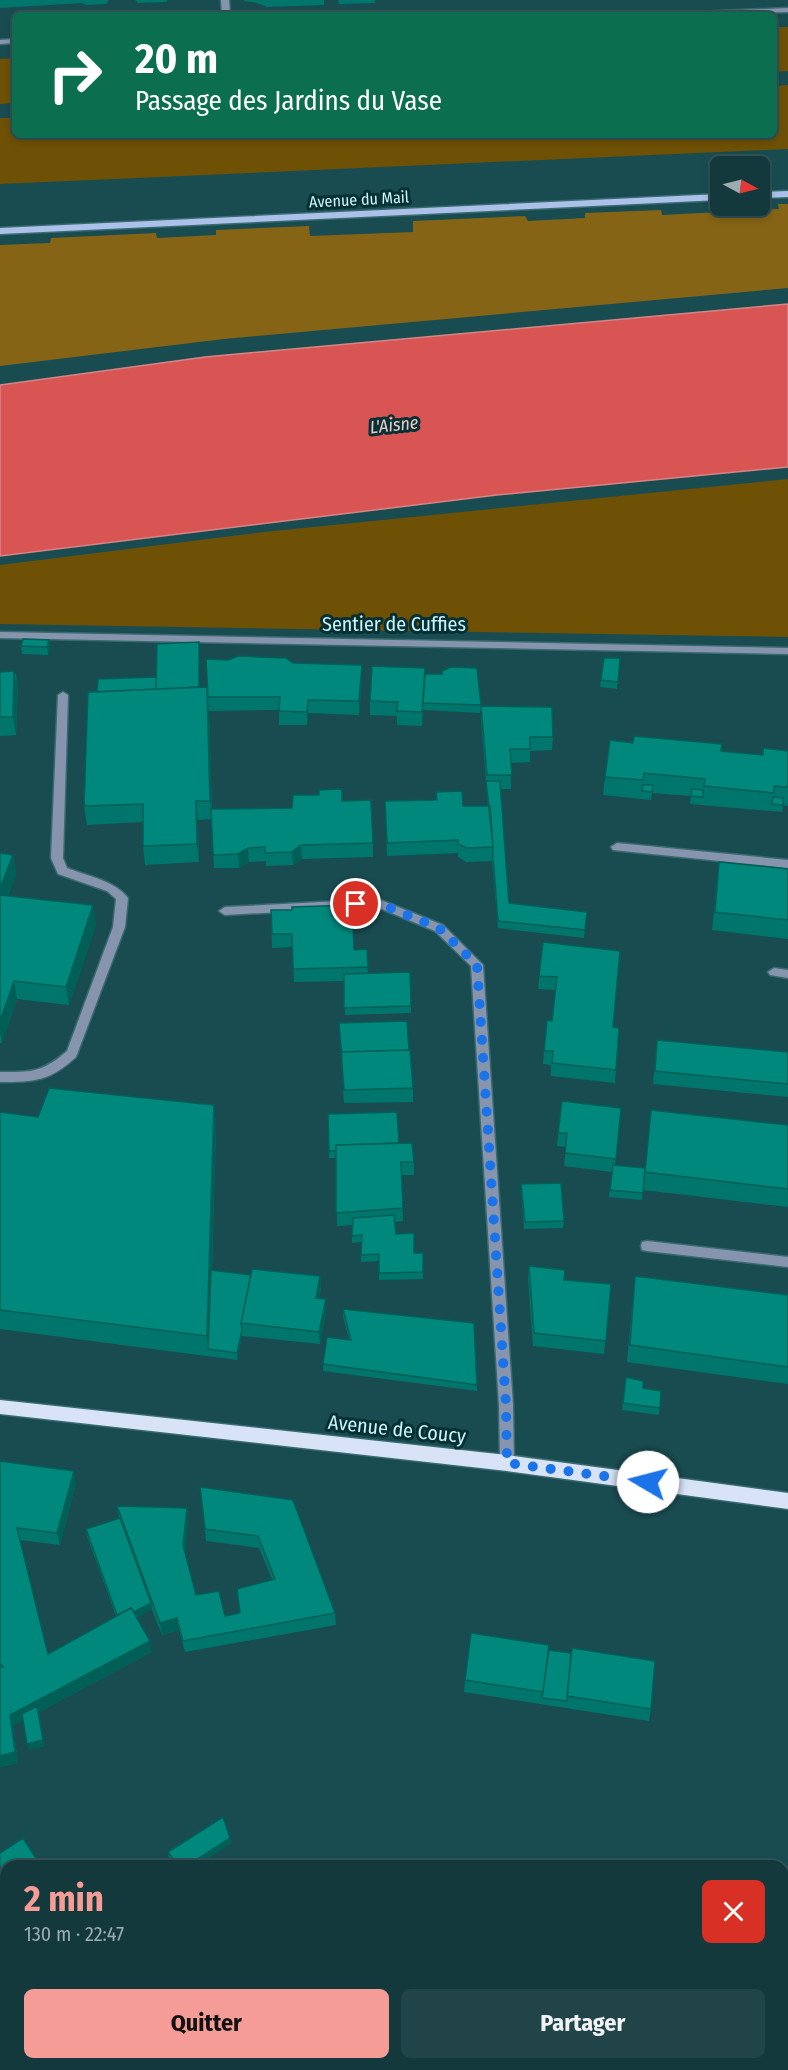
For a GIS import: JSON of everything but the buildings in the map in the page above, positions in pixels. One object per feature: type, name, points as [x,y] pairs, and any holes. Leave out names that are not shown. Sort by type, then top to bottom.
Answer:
[{"type":"main road","name":"Avenue de Coucy","points":[[0,1407],[507,1463],[788,1500]]},
{"type":"street","points":[[743,12],[788,10]]},
{"type":"street","points":[[770,195],[788,194]]},
{"type":"street","name":"Avenue du Mail","points":[[0,231],[710,197]]},
{"type":"street","name":"Sentier de Cuffies","points":[[0,635],[788,651]]},
{"type":"street","points":[[0,1077],[29,1077],[55,1069],[72,1054],[119,927],[122,898],[111,888],[62,871],[57,858],[63,695]]},
{"type":"street","points":[[617,847],[788,864]]},
{"type":"street","points":[[225,911],[378,903],[439,928],[477,965],[506,1405],[507,1463]]},
{"type":"street","points":[[774,972],[788,974]]},
{"type":"street","points":[[647,1246],[788,1262]]},
{"type":"shaded area","points":[[777,27],[788,27],[788,71],[777,72]]},
{"type":"shaded area","points":[[12,58],[12,103],[0,104],[0,59]]},
{"type":"shaded area","points":[[788,85],[788,149],[0,184],[0,118],[12,118],[12,138],[777,138],[777,86]]},
{"type":"shaded area","points":[[778,204],[788,204],[788,288],[224,339],[0,366],[0,245],[50,243],[51,238],[156,233],[157,238],[216,235],[216,230],[309,226],[310,236],[413,232],[413,221],[525,216],[528,221],[585,218],[585,213],[661,210],[662,215],[710,213],[710,216],[770,216],[770,209],[779,209]]},
{"type":"shaded area","points":[[788,479],[788,637],[0,624],[0,565],[264,532]]},
{"type":"water","name":"L'Aisne","points":[[788,304],[788,467],[497,495],[0,556],[0,385],[205,357]]},
{"type":"route","points":[[356,904],[378,903],[439,928],[477,965],[506,1405],[507,1463],[648,1482]]}]
